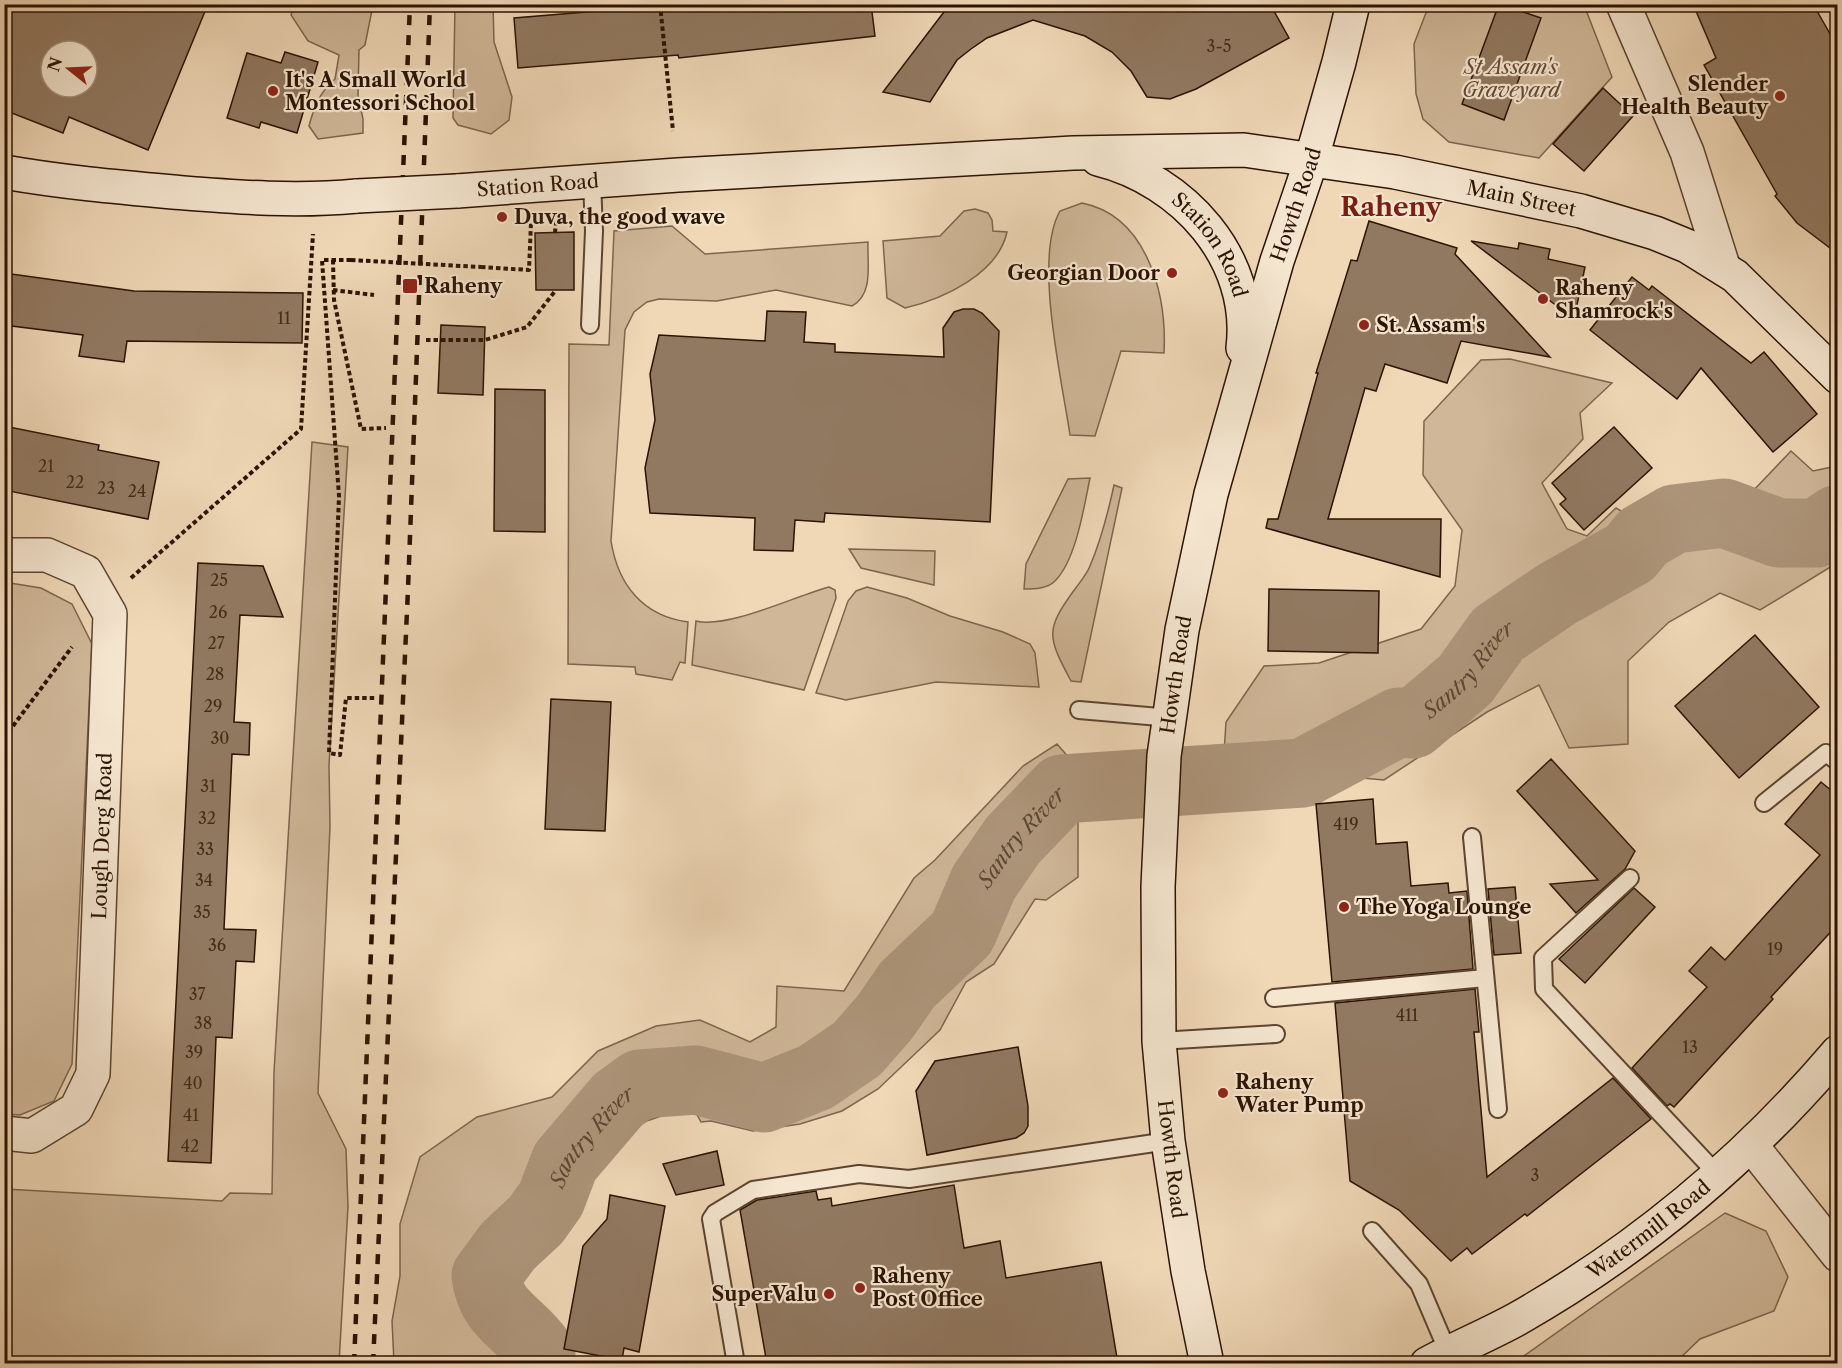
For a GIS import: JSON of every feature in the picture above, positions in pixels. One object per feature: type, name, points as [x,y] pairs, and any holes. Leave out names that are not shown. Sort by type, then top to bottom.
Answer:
[{"type":"main road","name":"Howth Road","points":[[1207,1364],[1188,1271],[1168,1141],[1159,1041],[1158,887],[1164,756],[1182,630],[1211,494],[1277,261],[1311,161],[1353,4]]},
{"type":"main road","name":"Main Street","points":[[1623,4],[1687,152],[1722,266]]},
{"type":"main road","name":"Station Road","points":[[4,172],[64,182],[303,201],[592,181],[1073,153],[1244,150],[1311,161]]},
{"type":"main road","name":"Station Road","points":[[1073,153],[1111,162],[1155,184],[1189,207],[1216,237],[1229,261],[1241,299],[1244,340],[1235,409]]},
{"type":"main road","name":"Main Street","points":[[1311,161],[1395,172],[1581,211],[1655,232],[1722,266],[1838,377]]},
{"type":"main road","name":"Lough Derg Road","points":[[4,555],[47,555],[86,572],[110,614],[93,1074],[76,1109],[32,1136],[4,1133]]},
{"type":"main road","name":"Watermill Road","points":[[1438,1358],[1516,1319],[1638,1242],[1751,1145],[1838,1052]]},
{"type":"main road","points":[[1751,1145],[1838,1255]]},
{"type":"lane","points":[[590,325],[594,231],[592,181]]},
{"type":"lane","points":[[1079,710],[1171,718]]},
{"type":"lane","points":[[1764,803],[1826,753],[1838,762]]},
{"type":"lane","points":[[1472,837],[1497,1109]]},
{"type":"lane","points":[[1630,878],[1543,958],[1545,990],[1717,1174]]},
{"type":"lane","points":[[1274,998],[1485,978]]},
{"type":"lane","points":[[1159,1041],[1276,1034]]},
{"type":"lane","points":[[736,1364],[711,1219],[715,1213],[753,1190],[859,1174],[909,1179],[1168,1141]]},
{"type":"lane","points":[[1372,1231],[1419,1284],[1438,1358]]},
{"type":"path","points":[[660,4],[674,131]]},
{"type":"path","points":[[4,738],[104,603],[151,558],[301,429],[314,232],[303,201]]},
{"type":"path","points":[[375,698],[346,698],[340,755],[329,753],[339,496],[322,260],[482,267]]},
{"type":"path","points":[[333,260],[333,290],[361,429],[386,428]]},
{"type":"path","points":[[333,290],[374,295]]},
{"type":"path","points":[[426,340],[485,340],[527,327],[556,290]]},
{"type":"green space","points":[[294,5],[373,5],[365,45],[359,50],[358,95],[363,119],[363,133],[318,139],[309,126],[318,101],[335,79],[339,55],[308,41],[291,15]]},
{"type":"green space","points":[[455,5],[493,5],[494,42],[512,97],[509,120],[491,134],[458,125],[453,118]]},
{"type":"green space","name":"St Assam's Graveyard","points":[[1429,5],[1584,5],[1612,77],[1539,158],[1449,142],[1423,119],[1416,94],[1414,44]]},
{"type":"green space","points":[[1082,203],[1104,211],[1123,224],[1137,241],[1157,283],[1164,330],[1164,353],[1121,351],[1095,436],[1070,435],[1056,352],[1049,288],[1052,232],[1060,211]]},
{"type":"green space","points":[[975,209],[988,213],[992,220],[993,231],[1007,232],[1002,247],[993,260],[967,282],[920,304],[905,308],[887,298],[883,241],[940,236],[964,211]]},
{"type":"green space","points":[[672,226],[705,254],[868,242],[868,278],[864,294],[852,306],[776,290],[717,301],[659,299],[647,302],[634,312],[625,330],[611,541],[620,571],[635,596],[658,613],[688,622],[685,663],[680,662],[672,680],[636,674],[635,667],[568,664],[569,344],[609,345],[614,231]]},
{"type":"green space","points":[[1510,359],[1612,383],[1580,413],[1583,439],[1542,483],[1567,529],[1587,536],[1616,508],[1637,520],[1693,492],[1751,493],[1791,451],[1813,471],[1837,466],[1837,563],[1760,610],[1720,593],[1669,622],[1628,661],[1628,744],[1569,748],[1539,685],[1487,712],[1384,780],[1351,777],[1292,804],[1235,809],[1221,800],[1226,722],[1264,666],[1319,663],[1421,629],[1455,586],[1462,530],[1423,475],[1424,421],[1481,360]]},
{"type":"green space","points":[[312,442],[348,447],[329,765],[330,827],[318,1093],[346,1149],[348,1207],[339,1363],[5,1363],[5,1189],[222,1201],[230,1193],[272,1194],[274,1072]]},
{"type":"green space","points":[[1090,478],[1074,547],[1062,572],[1048,586],[1024,589],[1026,564],[1068,479]]},
{"type":"green space","points":[[1114,485],[1122,488],[1081,682],[1071,681],[1054,643],[1054,624],[1058,614],[1090,566],[1104,526]]},
{"type":"green space","points":[[849,549],[935,551],[934,585],[861,568]]},
{"type":"green space","points":[[4,582],[41,588],[72,604],[92,644],[72,1064],[54,1101],[20,1115],[4,1114]]},
{"type":"green space","points":[[829,587],[835,590],[836,598],[804,690],[692,665],[696,621],[710,622],[743,616]]},
{"type":"green space","points":[[867,587],[907,598],[1030,644],[1035,653],[1039,687],[936,682],[846,700],[816,693],[848,601],[856,591]]},
{"type":"green space","points":[[1057,744],[1078,768],[1078,877],[1046,900],[1035,899],[994,964],[966,982],[940,1030],[878,1089],[842,1111],[800,1124],[753,1131],[711,1121],[701,1122],[696,1113],[676,1111],[638,1124],[619,1121],[576,1134],[561,1162],[544,1183],[536,1205],[502,1237],[502,1264],[498,1282],[537,1331],[546,1353],[545,1363],[394,1363],[392,1321],[400,1276],[400,1224],[420,1157],[477,1117],[552,1097],[598,1051],[656,1026],[700,1020],[750,1042],[776,1027],[777,986],[844,991],[914,878],[935,860],[1023,766]]},
{"type":"green space","points":[[1725,1213],[1766,1231],[1788,1277],[1774,1311],[1700,1339],[1675,1363],[1514,1363]]},
{"type":"building","points":[[4,4],[208,4],[148,150],[69,117],[63,133],[4,110]]},
{"type":"building","points":[[621,4],[871,4],[875,36],[679,58],[678,55],[518,68],[514,18],[622,9]]},
{"type":"building","points":[[950,4],[1270,4],[1289,38],[1196,89],[1170,99],[1147,97],[1131,71],[1112,52],[1085,36],[1033,20],[987,38],[957,60],[930,102],[883,92]]},
{"type":"building","points":[[1499,4],[1541,18],[1504,120],[1462,104]]},
{"type":"building","name":"Slender Health Beauty","points":[[1693,4],[1813,4],[1838,48],[1838,254],[1797,223],[1775,196],[1777,194],[1704,65],[1716,58]]},
{"type":"building","name":"It's A Small World Montessori School","points":[[285,52],[318,62],[297,133],[261,122],[259,128],[227,118],[247,53],[281,63]]},
{"type":"building","points":[[1603,88],[1633,116],[1584,171],[1553,144]]},
{"type":"building","points":[[1369,221],[1457,248],[1455,254],[1550,357],[1461,341],[1447,383],[1385,364],[1376,391],[1365,388],[1328,519],[1441,519],[1440,577],[1266,528],[1268,519],[1278,519],[1318,373],[1316,373],[1351,260],[1357,261]]},
{"type":"building","points":[[574,232],[574,290],[536,290],[535,233]]},
{"type":"building","points":[[1471,241],[1518,249],[1519,243],[1550,249],[1548,259],[1585,267],[1574,319]]},
{"type":"building","points":[[4,273],[134,291],[303,293],[302,343],[127,341],[124,362],[79,356],[83,335],[4,325]]},
{"type":"building","points":[[1632,277],[1649,290],[1652,286],[1751,363],[1764,352],[1817,414],[1773,452],[1701,368],[1677,399],[1590,330]]},
{"type":"building","points":[[974,309],[982,313],[999,331],[990,522],[825,513],[824,522],[795,520],[793,551],[754,550],[755,518],[650,513],[645,468],[655,420],[650,374],[659,335],[765,341],[767,311],[806,312],[804,342],[835,344],[835,352],[944,357],[943,328],[954,312]]},
{"type":"building","points":[[441,325],[485,327],[483,395],[438,393]]},
{"type":"building","points":[[495,389],[545,390],[545,532],[494,531]]},
{"type":"building","points":[[4,426],[99,445],[98,450],[159,462],[148,519],[4,490]]},
{"type":"building","points":[[1614,427],[1652,468],[1584,530],[1560,504],[1566,499],[1552,483]]},
{"type":"building","points":[[198,563],[263,566],[283,617],[240,615],[234,722],[250,723],[249,755],[232,754],[224,929],[256,930],[254,962],[236,961],[232,1038],[216,1037],[211,1163],[168,1161]]},
{"type":"building","points":[[1269,589],[1379,591],[1378,653],[1268,651]]},
{"type":"building","points":[[1755,635],[1819,707],[1739,778],[1675,706]]},
{"type":"building","points":[[551,699],[611,702],[605,831],[545,829]]},
{"type":"building","points":[[1551,759],[1635,851],[1625,869],[1576,913],[1550,884],[1598,880],[1517,791]]},
{"type":"building","points":[[1821,782],[1838,796],[1838,924],[1674,1107],[1670,1104],[1667,1106],[1632,1068],[1707,987],[1689,971],[1711,947],[1725,960],[1820,855],[1785,824]]},
{"type":"building","points":[[1373,799],[1376,844],[1407,842],[1411,886],[1448,883],[1449,893],[1467,891],[1473,969],[1332,982],[1316,804]]},
{"type":"building","points":[[1515,887],[1521,953],[1494,955],[1488,889]]},
{"type":"building","points":[[1634,888],[1655,907],[1585,983],[1559,959]]},
{"type":"building","points":[[1475,989],[1479,1032],[1474,1032],[1487,1177],[1613,1078],[1651,1119],[1527,1216],[1525,1214],[1472,1254],[1467,1248],[1451,1261],[1399,1210],[1350,1181],[1335,1003]]},
{"type":"building","points":[[1018,1047],[1028,1106],[1028,1126],[1024,1133],[1016,1138],[927,1155],[916,1091],[935,1061]]},
{"type":"building","points":[[717,1151],[724,1185],[676,1195],[663,1164]]},
{"type":"building","points":[[954,1185],[964,1248],[1000,1241],[1006,1278],[1101,1262],[1118,1364],[767,1364],[740,1210],[757,1200],[816,1191],[818,1200],[831,1198],[832,1206]]},
{"type":"building","points":[[610,1195],[665,1206],[639,1352],[624,1348],[622,1360],[564,1349],[583,1246],[607,1219]]},
{"type":"waterway","name":"Santry River","points":[[535,1364],[541,1353],[494,1301],[486,1276],[508,1246],[536,1220],[551,1199],[565,1162],[618,1100],[640,1084],[696,1080],[764,1098],[816,1077],[857,1049],[885,1017],[907,985],[962,933],[984,882],[1013,840],[1062,789],[1303,773],[1399,722],[1413,724],[1465,680],[1498,634],[1557,594],[1630,553],[1643,537],[1674,519],[1724,513],[1779,533],[1817,533],[1838,519]]},
{"type":"railway","points":[[354,1364],[410,4]]},
{"type":"railway","points":[[373,1364],[408,589],[430,4]]},
{"type":"place","name":"It's A Small World Montessori School","points":[[273,91]]},
{"type":"place","name":"Slender Health Beauty","points":[[1780,96]]},
{"type":"place","name":"Duva, the good wave","points":[[502,217]]},
{"type":"place","name":"Georgian Door","points":[[1172,273]]},
{"type":"place","name":"Raheny","points":[[410,286]]},
{"type":"place","name":"Raheny Shamrock's","points":[[1543,299]]},
{"type":"place","name":"St. Assam's","points":[[1364,325]]},
{"type":"place","name":"The Yoga Lounge","points":[[1344,907]]},
{"type":"place","name":"Raheny Water Pump","points":[[1223,1093]]},
{"type":"place","name":"Raheny Post Office","points":[[860,1288]]},
{"type":"place","name":"SuperValu","points":[[829,1294]]},
{"type":"district","name":"Raheny","points":[[1391,207]]}]
